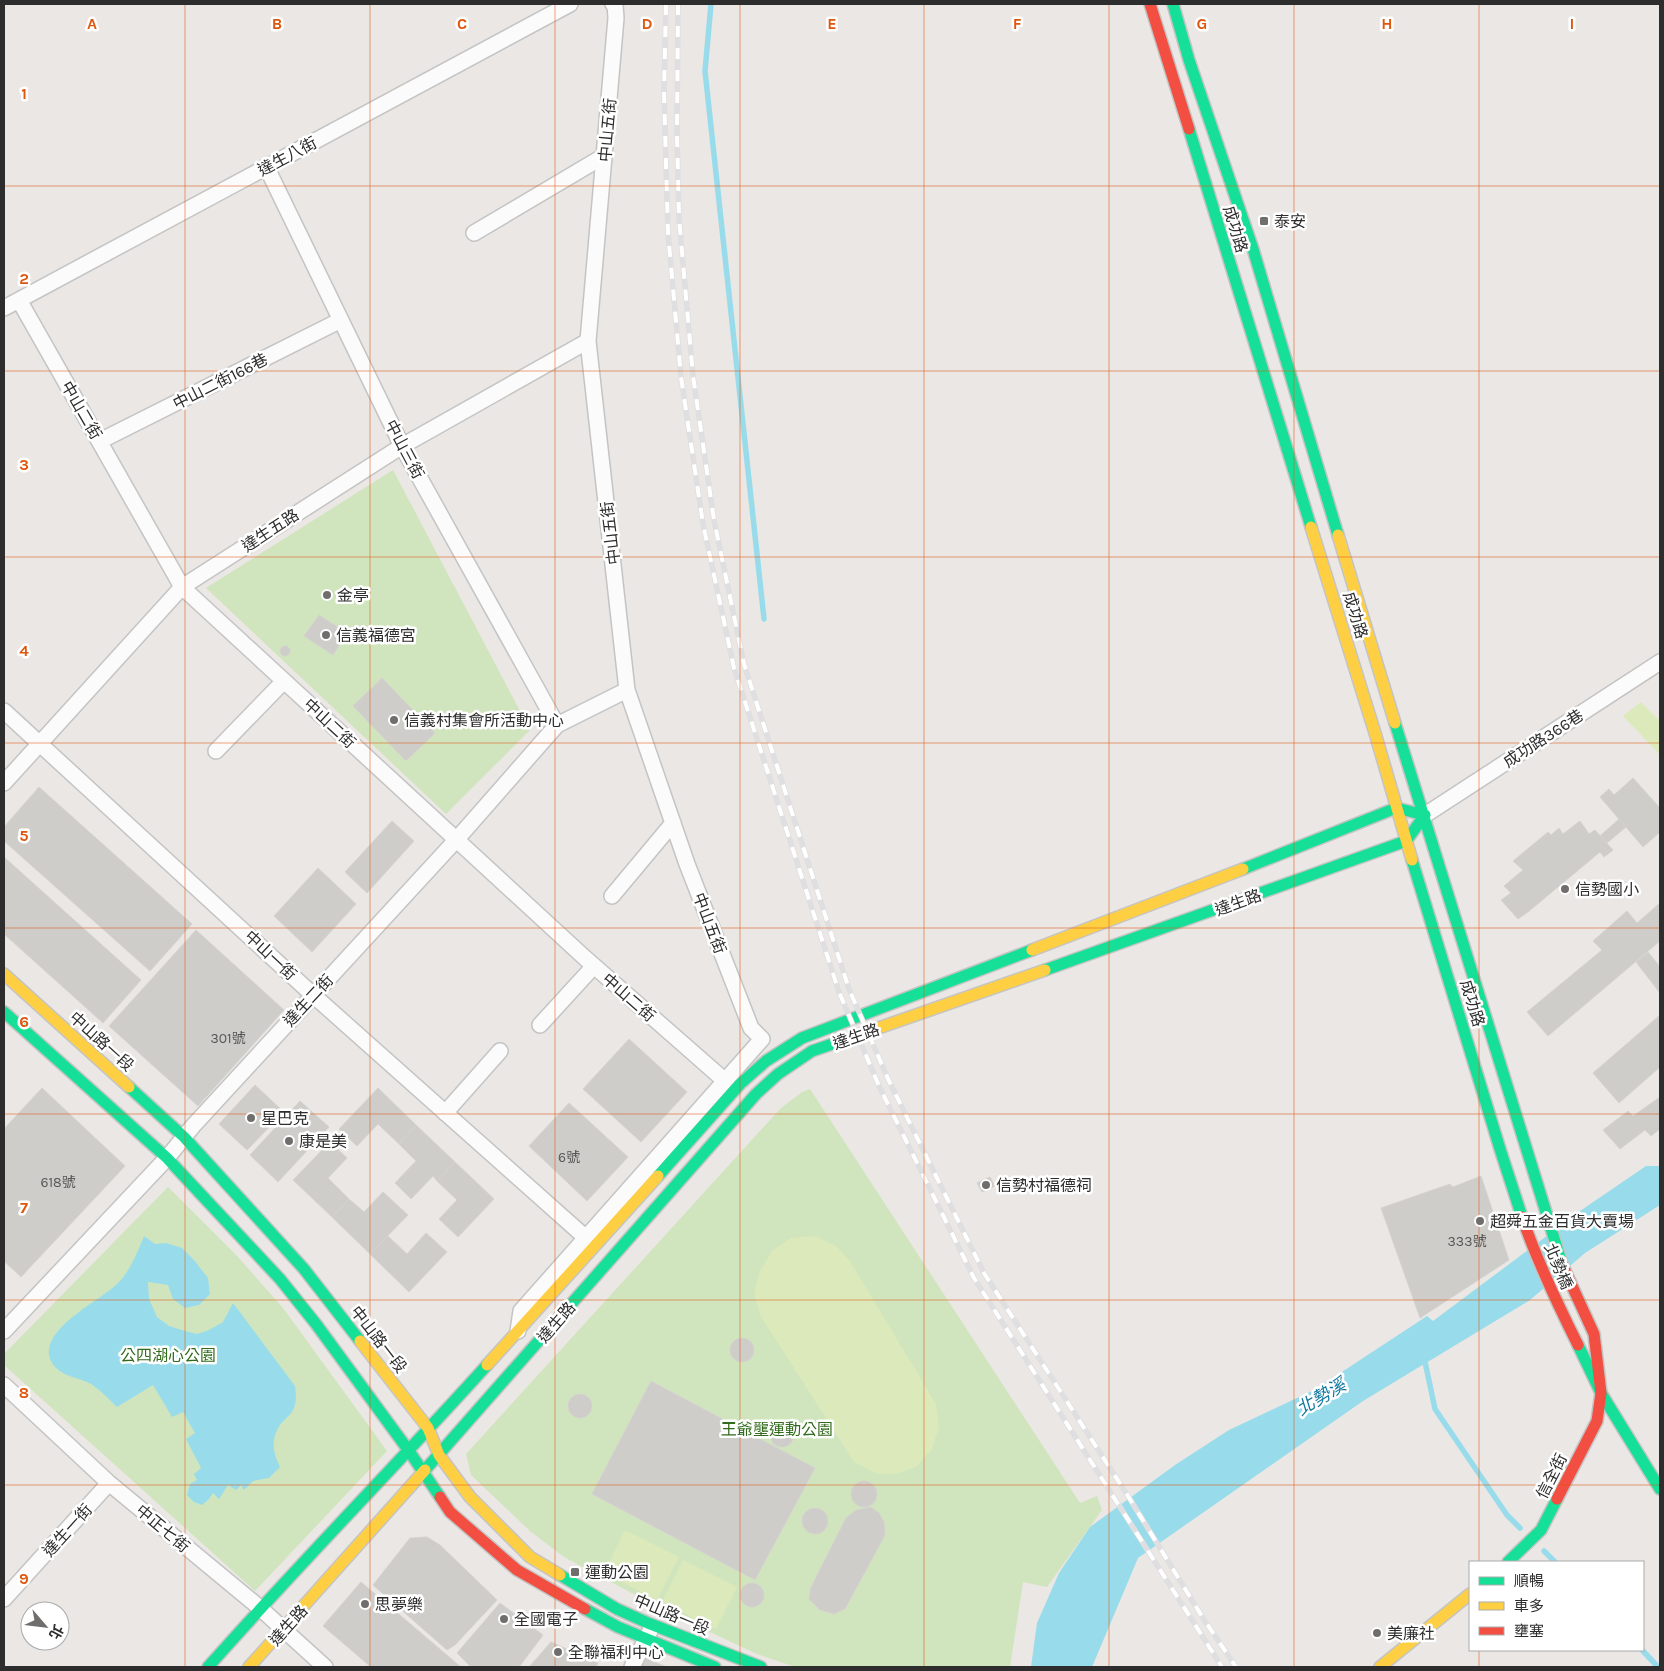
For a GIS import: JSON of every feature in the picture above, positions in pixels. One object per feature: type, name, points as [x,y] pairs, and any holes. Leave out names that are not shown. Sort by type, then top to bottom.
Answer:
[{"type":"street","name":"達生八街","points":[[4,308],[570,4]]},
{"type":"street","name":"中山五街","points":[[613,4],[615,5],[616,18],[588,341],[627,690],[687,864],[751,1028],[762,1039]]},
{"type":"street","name":"成功路","points":[[1150,4],[1295,475],[1308,511],[1373,724],[1406,841],[1500,1149],[1529,1237]]},
{"type":"street","name":"成功路","points":[[1173,4],[1189,60],[1252,249],[1328,504],[1550,1226]]},
{"type":"street","points":[[474,233],[604,156]]},
{"type":"street","name":"中山三街","points":[[266,166],[402,446],[557,725]]},
{"type":"street","name":"中山二街","points":[[19,300],[182,587],[594,966],[724,1080]]},
{"type":"street","name":"中山二街166巷","points":[[100,442],[341,320]]},
{"type":"street","name":"達生五路","points":[[4,783],[182,587],[402,446],[588,341]]},
{"type":"street","points":[[1308,511],[1328,504]]},
{"type":"street","name":"成功路366巷","points":[[1425,815],[1660,662]]},
{"type":"street","points":[[216,751],[284,681]]},
{"type":"street","name":"達生二街","points":[[4,1331],[167,1158],[184,1136],[456,839],[557,725],[627,690]]},
{"type":"street","name":"中山一街","points":[[4,711],[40,742],[313,995],[585,1237]]},
{"type":"street","points":[[1396,808],[1425,815],[1406,841]]},
{"type":"street","name":"達生路","points":[[208,1667],[260,1608],[518,1331],[740,1084],[766,1061],[802,1038],[977,970],[1076,935],[1396,808]]},
{"type":"street","points":[[612,896],[673,823]]},
{"type":"street","name":"達生路","points":[[249,1667],[424,1473],[756,1094],[778,1074],[812,1051],[1097,953],[1406,841]]},
{"type":"street","points":[[540,1025],[594,966]]},
{"type":"street","name":"中山路一段","points":[[4,974],[184,1136],[304,1269],[428,1428],[439,1455],[470,1498],[530,1557],[617,1609],[649,1632],[715,1667]]},
{"type":"street","name":"中山路一段","points":[[4,1012],[167,1158],[280,1279],[316,1324],[409,1450],[450,1512],[516,1570],[618,1628],[649,1632],[761,1667]]},
{"type":"street","name":"達生路","points":[[518,1331],[521,1311],[762,1039]]},
{"type":"street","points":[[446,1113],[500,1051]]},
{"type":"street","name":"北勢橋","points":[[1550,1226],[1561,1261],[1594,1334],[1601,1393]]},
{"type":"street","name":"北勢橋","points":[[1529,1237],[1559,1307],[1601,1393]]},
{"type":"street","name":"中正七街","points":[[4,1385],[109,1483],[260,1608],[326,1667]]},
{"type":"street","points":[[1601,1393],[1660,1489]]},
{"type":"street","name":"信全街","points":[[1509,1561],[1541,1530],[1597,1421],[1601,1393]]},
{"type":"street","name":"達生一街","points":[[4,1599],[109,1483]]},
{"type":"street","points":[[1380,1667],[1469,1595]]},
{"type":"street","points":[[632,1667],[649,1632]]},
{"type":"green space","points":[[393,470],[530,730],[446,814],[206,588]]},
{"type":"green space","points":[[1641,702],[1660,721],[1660,755],[1623,716]]},
{"type":"green space","name":"王爺壟運動公園","points":[[810,1089],[1080,1503],[1097,1496],[1102,1510],[1047,1587],[1023,1582],[1010,1667],[795,1667],[757,1654],[669,1613],[564,1557],[530,1531],[471,1475],[466,1454],[780,1109],[802,1092]]},
{"type":"green space","name":"公四湖心公園","points":[[168,1187],[238,1257],[283,1308],[387,1451],[255,1591],[4,1365],[4,1354]]},
{"type":"green space","points":[[815,1236],[835,1245],[850,1261],[936,1404],[939,1427],[932,1449],[917,1466],[897,1474],[877,1474],[854,1462],[760,1315],[754,1292],[760,1271],[772,1251],[791,1238]]},
{"type":"green space","points":[[625,1530],[679,1557],[657,1600],[604,1573]]},
{"type":"green space","points":[[683,1560],[737,1587],[716,1629],[662,1602]]},
{"type":"water","name":"北勢溪","points":[[1646,1166],[1660,1166],[1660,1205],[1585,1253],[1530,1300],[1363,1401],[1138,1558],[1092,1667],[1031,1667],[1037,1623],[1059,1573],[1090,1527],[1175,1465],[1229,1430],[1316,1389],[1427,1316],[1433,1321],[1583,1209]]},
{"type":"water","points":[[144,1236],[155,1244],[166,1243],[182,1248],[208,1278],[210,1294],[199,1305],[185,1308],[173,1299],[168,1285],[148,1282],[149,1299],[157,1317],[169,1326],[197,1334],[223,1322],[233,1303],[295,1386],[296,1398],[294,1407],[280,1425],[274,1441],[274,1452],[280,1467],[269,1478],[253,1481],[244,1490],[241,1485],[236,1490],[228,1485],[219,1499],[213,1493],[202,1505],[194,1502],[187,1495],[190,1484],[197,1480],[194,1474],[201,1468],[186,1439],[195,1433],[183,1412],[172,1417],[153,1385],[117,1407],[91,1384],[56,1368],[49,1356],[50,1344],[57,1332],[81,1310],[121,1280],[133,1262]]},
{"type":"building","name":"金亭","points":[[327,590],[332,595],[327,600],[322,595]]},
{"type":"building","name":"信義福德宮","points":[[319,615],[347,633],[333,655],[304,636]]},
{"type":"building","points":[[283,646],[287,646],[290,651],[289,655],[283,656],[280,653],[280,649]]},
{"type":"building","name":"信義村集會所活動中心","points":[[382,678],[435,733],[406,761],[353,706]]},
{"type":"building","points":[[1633,778],[1660,808],[1660,832],[1643,847],[1600,797],[1609,789],[1614,795]]},
{"type":"building","points":[[39,787],[192,924],[150,971],[4,841],[4,827]]},
{"type":"building","points":[[1619,819],[1626,827],[1607,843],[1600,836]]},
{"type":"building","points":[[392,821],[414,841],[367,893],[345,872]]},
{"type":"building","points":[[1580,821],[1589,834],[1595,830],[1613,850],[1604,857],[1600,852],[1518,919],[1501,900],[1511,893],[1504,886],[1523,870],[1513,861],[1548,832],[1551,835],[1559,828],[1563,834]]},
{"type":"building","points":[[4,857],[141,980],[103,1023],[4,934]]},
{"type":"building","points":[[318,868],[356,904],[312,952],[274,916]]},
{"type":"building","points":[[1660,903],[1660,941],[1548,1036],[1527,1012],[1602,950],[1593,941],[1627,911],[1637,923]]},
{"type":"building","points":[[196,930],[284,1010],[198,1106],[109,1026]]},
{"type":"building","points":[[1648,952],[1660,967],[1660,993],[1636,962]]},
{"type":"building","points":[[1660,1015],[1660,1067],[1619,1103],[1593,1073]]},
{"type":"building","points":[[629,1039],[687,1092],[641,1142],[583,1089]]},
{"type":"building","name":"星巴克","points":[[255,1085],[284,1112],[247,1150],[219,1124]]},
{"type":"building","points":[[42,1088],[125,1166],[21,1277],[4,1261],[4,1129]]},
{"type":"building","points":[[378,1088],[416,1125],[399,1144],[378,1124],[357,1146],[339,1129]]},
{"type":"building","points":[[1660,1097],[1660,1129],[1651,1136],[1645,1130],[1620,1149],[1603,1130],[1628,1111],[1633,1116]]},
{"type":"building","name":"康是美","points":[[300,1101],[329,1127],[278,1182],[250,1155]]},
{"type":"building","points":[[569,1103],[628,1157],[587,1201],[529,1146]]},
{"type":"building","points":[[416,1125],[455,1162],[437,1181],[433,1176],[411,1199],[395,1183],[416,1161],[399,1144]]},
{"type":"building","points":[[330,1142],[347,1158],[328,1178],[349,1199],[332,1217],[293,1180]]},
{"type":"building","points":[[455,1162],[494,1199],[458,1237],[439,1219],[457,1200],[437,1181]]},
{"type":"building","points":[[1481,1176],[1509,1260],[1420,1318],[1381,1208],[1450,1184],[1453,1187]]},
{"type":"building","name":"信勢村福德祠","points":[[990,1177],[995,1186],[982,1192],[977,1183]]},
{"type":"building","points":[[383,1192],[408,1215],[370,1254],[332,1217],[349,1199],[364,1212]]},
{"type":"building","points":[[426,1233],[447,1252],[409,1292],[370,1254],[388,1236],[407,1254]]},
{"type":"building","points":[[737,1338],[747,1338],[754,1345],[754,1355],[747,1362],[737,1362],[730,1355],[730,1345]]},
{"type":"building","points":[[651,1381],[815,1468],[755,1580],[592,1494]]},
{"type":"building","points":[[575,1394],[585,1394],[592,1401],[592,1411],[585,1418],[575,1418],[568,1411],[568,1401]]},
{"type":"building","points":[[777,1423],[787,1423],[794,1430],[794,1440],[787,1447],[777,1447],[770,1440],[770,1430]]},
{"type":"building","points":[[864,1481],[873,1485],[877,1494],[873,1503],[864,1507],[855,1503],[851,1494],[855,1485]]},
{"type":"building","points":[[871,1507],[879,1513],[884,1522],[885,1535],[845,1609],[834,1614],[820,1610],[809,1599],[811,1587],[846,1518],[856,1510]]},
{"type":"building","points":[[815,1508],[824,1512],[828,1521],[824,1530],[815,1534],[806,1530],[802,1521],[806,1512]]},
{"type":"building","points":[[427,1537],[440,1545],[497,1600],[455,1645],[447,1650],[373,1585],[410,1538]]},
{"type":"building","name":"思夢樂","points":[[361,1582],[461,1667],[371,1667],[323,1626]]},
{"type":"building","points":[[747,1583],[757,1583],[764,1590],[764,1600],[757,1607],[747,1607],[740,1600],[740,1590]]},
{"type":"building","name":"全國電子","points":[[500,1603],[543,1635],[519,1667],[471,1667],[457,1653]]},
{"type":"building","name":"全聯福利中心","points":[[551,1642],[598,1663],[596,1667],[529,1667]]},
{"type":"building","points":[[644,1658],[667,1667],[640,1667]]},
{"type":"waterway","points":[[711,4],[705,71],[764,619]]},
{"type":"waterway","points":[[1424,1357],[1435,1409],[1507,1515],[1520,1528]]},
{"type":"waterway","points":[[1544,1551],[1554,1561]]},
{"type":"waterway","points":[[1643,1651],[1658,1667]]},
{"type":"railway","points":[[666,4],[664,92],[668,233],[681,377],[703,524],[734,668],[839,992],[879,1086],[974,1278],[1222,1667]]},
{"type":"railway","points":[[678,4],[677,134],[679,218],[693,376],[714,520],[744,664],[849,989],[889,1081],[984,1273],[1236,1667]]},
{"type":"traffic: fast","points":[[1173,4],[1189,60],[1253,249],[1338,535]]},
{"type":"traffic: fast","points":[[1189,129],[1311,527]]},
{"type":"traffic: fast","points":[[1395,723],[1562,1264]]},
{"type":"traffic: fast","points":[[1045,970],[1406,841],[1425,815],[1396,808],[1243,869]]},
{"type":"traffic: fast","points":[[1412,860],[1522,1217]]},
{"type":"traffic: fast","points":[[658,1176],[740,1084],[766,1061],[802,1038],[1032,950]]},
{"type":"traffic: fast","points":[[4,1012],[167,1158],[280,1279],[316,1324],[409,1451],[440,1497]]},
{"type":"traffic: fast","points":[[425,1470],[756,1094],[778,1074],[812,1051],[841,1041]]},
{"type":"traffic: fast","points":[[129,1087],[184,1137],[304,1269],[360,1341]]},
{"type":"traffic: fast","points":[[1578,1345],[1601,1393],[1660,1489]]},
{"type":"traffic: fast","points":[[208,1667],[487,1365]]},
{"type":"traffic: fast","points":[[1509,1561],[1541,1530],[1557,1499]]},
{"type":"traffic: fast","points":[[560,1575],[617,1609],[761,1667]]},
{"type":"traffic: fast","points":[[585,1609],[618,1627],[715,1667]]},
{"type":"traffic: slow","points":[[1311,527],[1412,860]]},
{"type":"traffic: slow","points":[[1338,535],[1395,723]]},
{"type":"traffic: slow","points":[[1032,950],[1243,869]]},
{"type":"traffic: slow","points":[[841,1041],[1045,970]]},
{"type":"traffic: slow","points":[[4,974],[129,1087]]},
{"type":"traffic: slow","points":[[487,1365],[658,1176]]},
{"type":"traffic: slow","points":[[360,1341],[428,1428],[439,1455],[470,1497],[530,1557],[560,1575]]},
{"type":"traffic: slow","points":[[249,1667],[425,1470]]},
{"type":"traffic: slow","points":[[1380,1667],[1469,1595]]},
{"type":"traffic: jam","points":[[1150,4],[1189,129]]},
{"type":"traffic: jam","points":[[1522,1217],[1534,1250],[1578,1345]]},
{"type":"traffic: jam","points":[[1557,1499],[1597,1421],[1601,1393],[1594,1334],[1562,1264]]},
{"type":"traffic: jam","points":[[440,1497],[450,1512],[517,1570],[585,1609]]},
{"type":"place","name":"泰安","points":[[1264,221]]},
{"type":"place","name":"金亭","points":[[327,595]]},
{"type":"place","name":"信義福德宮","points":[[326,635]]},
{"type":"place","name":"信義村集會所活動中心","points":[[394,720]]},
{"type":"place","name":"信勢國小","points":[[1565,889]]},
{"type":"place","name":"星巴克","points":[[251,1118]]},
{"type":"place","name":"康是美","points":[[289,1141]]},
{"type":"place","name":"信勢村福德祠","points":[[986,1185]]},
{"type":"place","name":"超舜五金百貨大賣場","points":[[1480,1221]]},
{"type":"place","name":"運動公園","points":[[575,1572]]},
{"type":"place","name":"思夢樂","points":[[365,1604]]},
{"type":"place","name":"全國電子","points":[[504,1619]]},
{"type":"place","name":"美廉社","points":[[1377,1633]]},
{"type":"place","name":"全聯福利中心","points":[[558,1652]]}]
